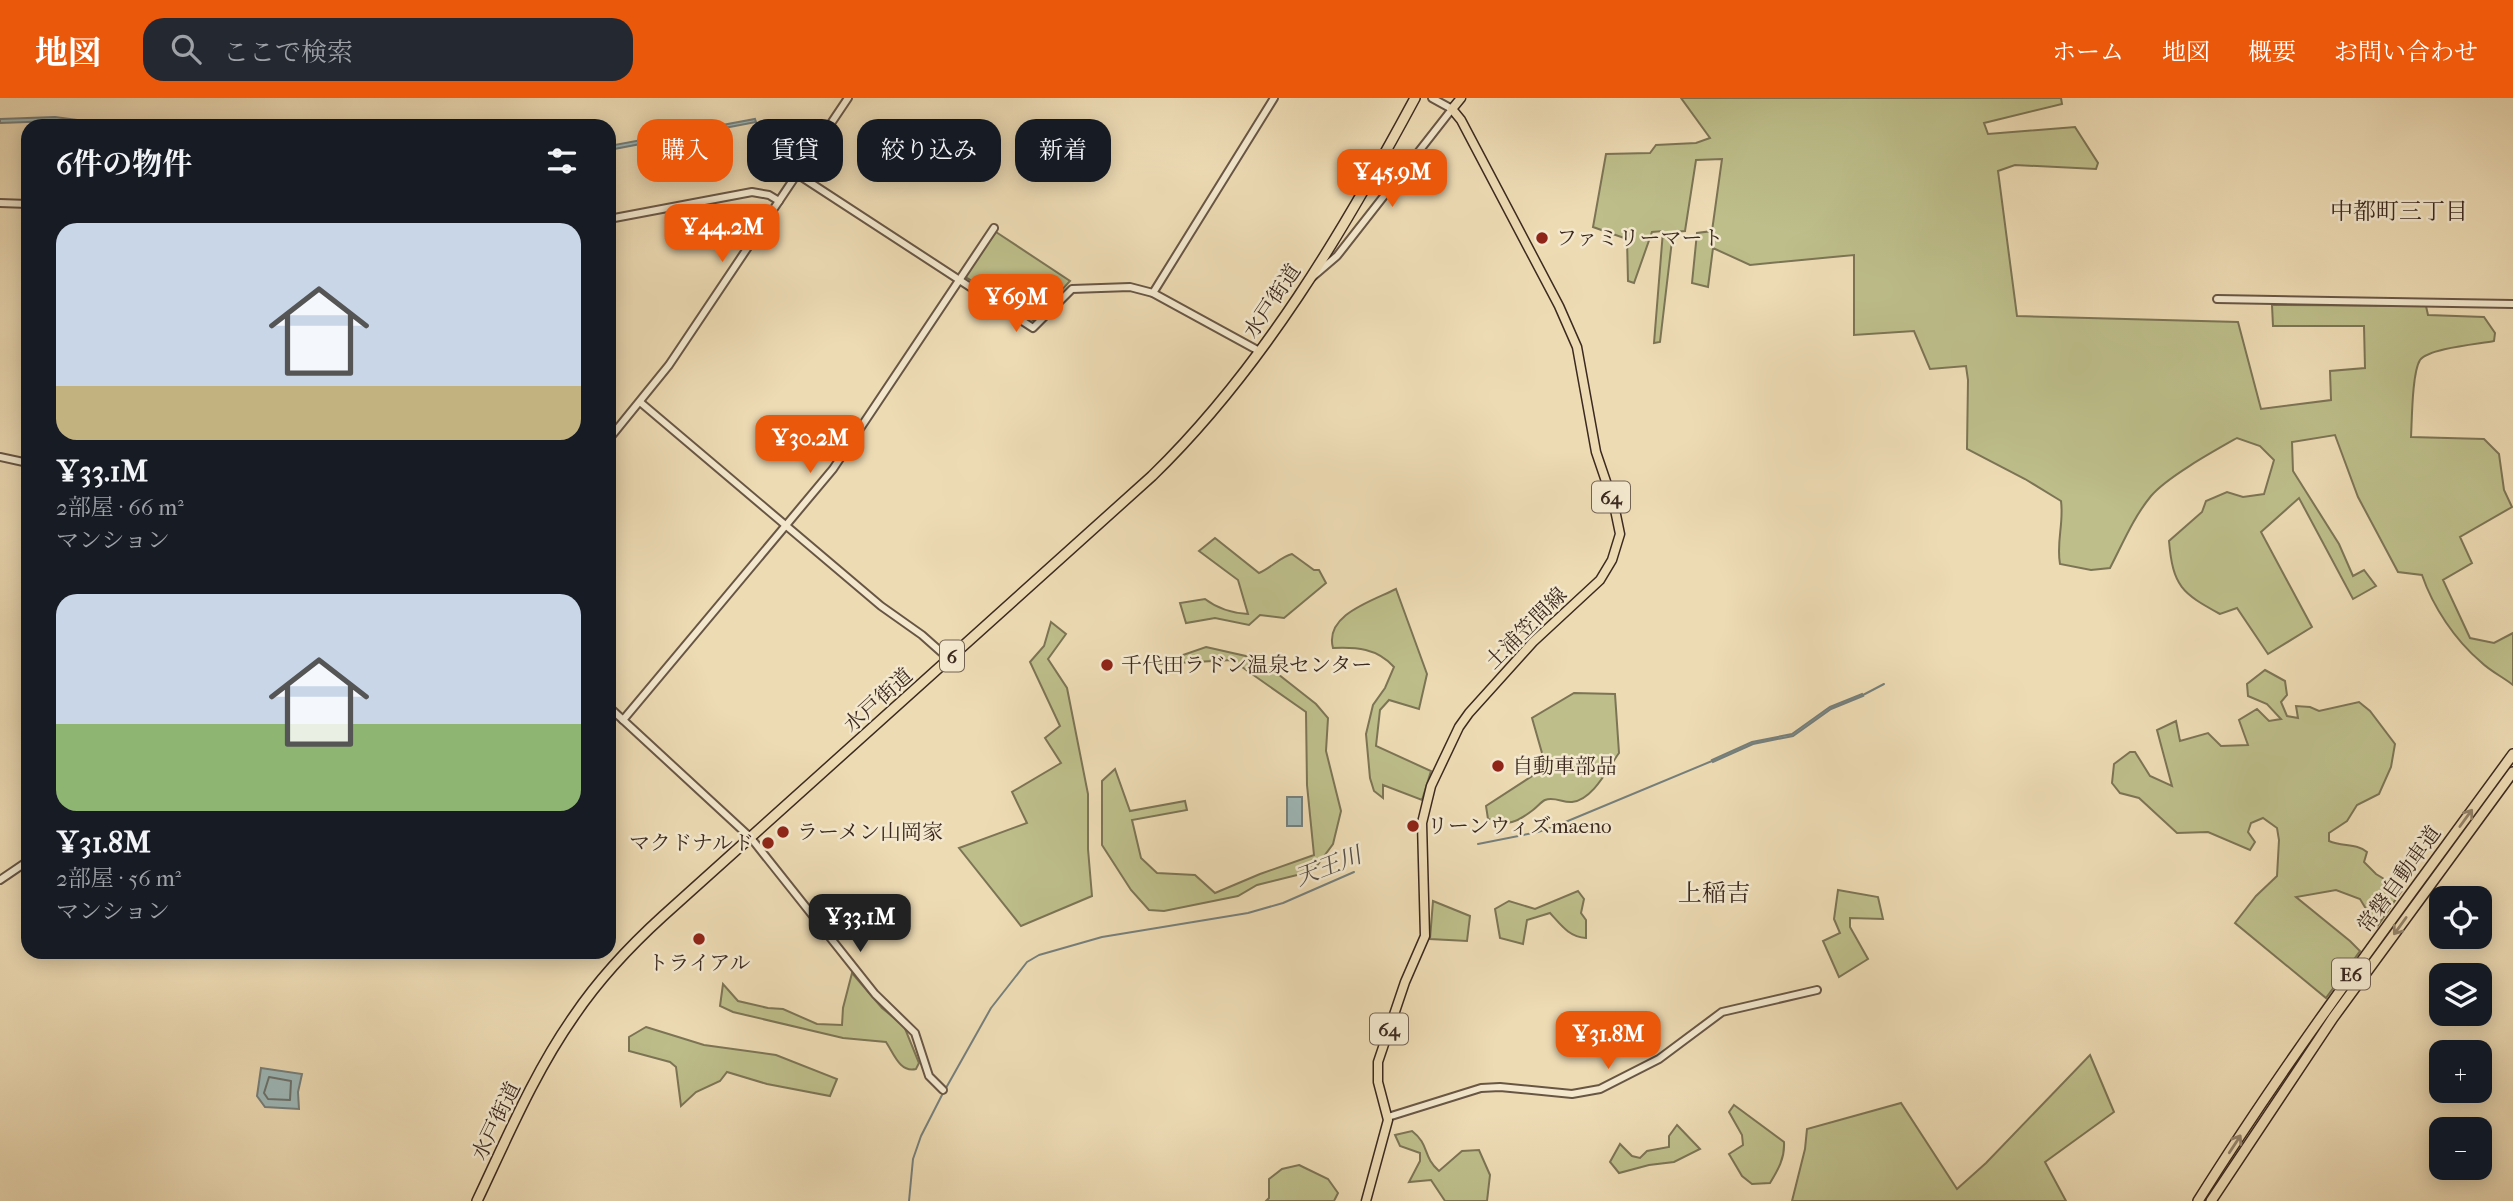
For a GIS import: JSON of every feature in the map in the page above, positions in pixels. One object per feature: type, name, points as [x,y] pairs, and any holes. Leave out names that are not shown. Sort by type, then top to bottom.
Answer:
[{"type":"highway","name":"水戸街道","points":[[477,1201],[540,1072],[572,1018],[592,991],[639,938],[1171,458],[1259,351],[1307,282],[1415,98]]},
{"type":"highway","name":"常磐自動車道","points":[[2199,1201],[2317,1022],[2513,754]]},
{"type":"highway","name":"常磐自動車道","points":[[2211,1201],[2333,1018],[2513,772]]},
{"type":"main road","points":[[1452,109],[1461,98]]},
{"type":"main road","name":"土浦笠間線","points":[[1366,1201],[1385,1139],[1388,1117],[1378,1082],[1378,1062],[1405,982],[1425,936],[1422,823],[1427,798],[1459,727],[1533,642],[1600,580],[1615,554],[1620,534],[1618,516],[1596,452],[1577,347],[1525,241],[1461,120],[1452,109]]},
{"type":"street","points":[[834,119],[848,98]]},
{"type":"street","points":[[1153,293],[1274,98]]},
{"type":"street","points":[[1307,282],[1338,256],[1452,109],[1432,98]]},
{"type":"street","points":[[616,431],[693,331],[792,182]]},
{"type":"street","points":[[809,182],[1033,328],[1072,289],[1130,287],[1153,293],[1259,351]]},
{"type":"street","points":[[616,218],[752,192],[769,195],[779,201]]},
{"type":"street","points":[[0,203],[21,204]]},
{"type":"street","points":[[623,720],[834,468],[995,228]]},
{"type":"street","points":[[2217,299],[2513,304]]},
{"type":"street","points":[[640,402],[881,606],[922,635],[949,659]]},
{"type":"street","points":[[0,457],[21,462]]},
{"type":"street","points":[[616,714],[751,838],[875,994],[915,1033],[929,1076],[943,1090]]},
{"type":"street","points":[[0,880],[21,866]]},
{"type":"street","points":[[1388,1117],[1481,1088],[1500,1087],[1572,1094],[1600,1089],[1659,1059],[1722,1012],[1818,990]]},
{"type":"green space","points":[[1681,98],[2061,98],[2062,104],[1984,123],[1988,134],[2075,127],[2098,163],[2096,169],[2015,165],[1998,171],[2017,316],[2238,322],[2261,409],[2331,400],[2330,371],[2365,368],[2364,326],[2273,326],[2272,305],[2426,306],[2428,315],[2484,317],[2495,333],[2494,341],[2433,352],[2420,360],[2414,386],[2411,437],[2484,439],[2499,454],[2504,490],[2512,507],[2460,537],[2472,563],[2443,580],[2470,638],[2494,643],[2513,633],[2513,685],[2462,644],[2439,611],[2422,575],[2398,572],[2358,497],[2335,435],[2292,442],[2293,471],[2339,544],[2353,576],[2364,570],[2376,586],[2353,599],[2299,498],[2261,532],[2312,627],[2268,654],[2237,608],[2220,614],[2188,594],[2173,569],[2169,541],[2202,512],[2206,501],[2227,492],[2243,497],[2264,494],[2274,460],[2260,446],[2237,438],[2191,465],[2158,489],[2139,513],[2110,568],[2091,570],[2060,564],[2061,501],[1967,449],[1966,366],[1930,369],[1914,331],[1854,335],[1854,255],[1750,265],[1713,248],[1708,287],[1692,283],[1697,233],[1712,231],[1722,159],[1696,160],[1685,231],[1673,232],[1660,342],[1654,343],[1663,231],[1652,232],[1634,283],[1628,281],[1627,239],[1593,227],[1606,154],[1650,153],[1656,145],[1696,143],[1710,138]]},
{"type":"green space","points":[[996,232],[1070,281],[1034,321],[967,278],[961,281]]},
{"type":"green space","points":[[1215,538],[1259,573],[1292,554],[1314,570],[1319,570],[1326,583],[1284,618],[1260,615],[1249,625],[1215,618],[1186,623],[1180,603],[1205,599],[1225,610],[1248,614],[1238,580],[1199,551]]},
{"type":"green space","points":[[1396,589],[1427,674],[1419,709],[1389,700],[1380,710],[1376,746],[1431,771],[1422,800],[1383,785],[1383,798],[1374,791],[1370,778],[1366,734],[1373,705],[1385,688],[1394,667],[1373,652],[1333,648],[1332,636],[1343,618],[1363,604]]},
{"type":"green space","points":[[1051,622],[1066,634],[1048,659],[1067,688],[1088,794],[1088,849],[1092,896],[1021,926],[959,848],[1027,823],[1012,792],[1061,763],[1045,738],[1060,726],[1030,662],[1044,646]]},
{"type":"green space","points":[[1206,647],[1259,659],[1316,704],[1328,718],[1326,751],[1341,811],[1333,844],[1313,871],[1257,885],[1238,896],[1164,911],[1149,910],[1131,890],[1102,845],[1102,781],[1115,769],[1130,811],[1185,801],[1187,810],[1132,820],[1141,858],[1157,873],[1195,875],[1215,893],[1314,855],[1307,785],[1306,712],[1232,660],[1157,664]]},
{"type":"green space","points":[[2265,670],[2285,681],[2287,695],[2281,702],[2287,716],[2298,718],[2296,706],[2319,711],[2359,702],[2370,711],[2395,744],[2391,767],[2379,794],[2357,805],[2347,821],[2329,833],[2329,841],[2363,849],[2367,852],[2364,862],[2376,874],[2402,890],[2377,927],[2360,899],[2336,890],[2296,897],[2360,951],[2326,998],[2235,923],[2256,896],[2277,876],[2277,828],[2263,818],[2251,823],[2248,832],[2255,842],[2250,850],[2208,832],[2177,833],[2139,798],[2120,793],[2112,783],[2114,764],[2130,752],[2135,752],[2150,776],[2172,786],[2157,730],[2176,721],[2180,741],[2208,733],[2221,746],[2248,745],[2239,720],[2257,709],[2269,721],[2281,719],[2267,704],[2248,696],[2247,684]]},
{"type":"green space","points":[[1574,693],[1615,694],[1619,753],[1605,775],[1587,796],[1580,800],[1545,800],[1512,822],[1488,819],[1486,806],[1546,767],[1532,718]]},
{"type":"green space","points":[[1838,890],[1878,897],[1883,919],[1850,918],[1850,927],[1868,959],[1839,977],[1823,941],[1840,933],[1834,919]]},
{"type":"green space","points":[[1578,891],[1584,899],[1581,913],[1586,920],[1586,938],[1570,933],[1550,913],[1527,920],[1523,944],[1500,938],[1495,909],[1509,901],[1535,909]]},
{"type":"green space","points":[[1433,901],[1470,916],[1467,941],[1430,939]]},
{"type":"green space","points":[[852,973],[882,1008],[904,1026],[919,1063],[916,1069],[902,1065],[886,1042],[843,1038],[733,1012],[720,1006],[723,984],[738,1001],[783,1009],[817,1024],[842,1025],[843,1008]]},
{"type":"green space","points":[[646,1027],[704,1045],[776,1055],[837,1079],[830,1096],[767,1084],[727,1072],[720,1081],[696,1092],[681,1106],[676,1067],[670,1062],[629,1051],[629,1037]]},
{"type":"green space","points":[[2090,1055],[2114,1112],[2045,1162],[2066,1201],[1792,1201],[1805,1149],[1807,1129],[1901,1103],[1957,1189],[1986,1163]]},
{"type":"green space","points":[[1734,1105],[1784,1142],[1782,1159],[1770,1183],[1752,1184],[1742,1176],[1729,1154],[1743,1145],[1742,1135],[1729,1112]]},
{"type":"green space","points":[[1677,1125],[1700,1149],[1674,1162],[1619,1173],[1610,1162],[1620,1144],[1632,1156],[1640,1158],[1647,1151],[1669,1147],[1669,1136]]},
{"type":"green space","points":[[1412,1131],[1418,1136],[1439,1171],[1462,1151],[1479,1150],[1490,1175],[1487,1201],[1445,1201],[1431,1180],[1409,1182],[1420,1161],[1420,1153],[1400,1146],[1395,1135]]},
{"type":"green space","points":[[1299,1165],[1328,1179],[1338,1193],[1334,1201],[1266,1201],[1269,1198],[1269,1179],[1282,1169]]},
{"type":"water","points":[[55,117],[70,119],[21,119],[21,122],[0,123],[0,119]]},
{"type":"water","points":[[747,120],[747,124],[733,126],[733,123]]},
{"type":"water","points":[[637,141],[637,145],[616,149],[616,145]]},
{"type":"water","points":[[1862,694],[1863,696],[1831,709],[1793,736],[1753,744],[1713,762],[1712,760],[1752,742],[1792,734],[1830,707]]},
{"type":"water","points":[[1287,797],[1302,797],[1302,826],[1287,826]]},
{"type":"water","points":[[261,1068],[302,1074],[298,1092],[299,1109],[265,1107],[257,1096]]},
{"type":"waterway","name":"天王川","points":[[1863,695],[1884,684]]},
{"type":"waterway","name":"天王川","points":[[1478,844],[1538,832],[1712,761]]},
{"type":"waterway","name":"天王川","points":[[946,1088],[991,1008],[1027,962],[1039,955],[1102,937],[1248,913],[1283,903],[1354,872]]},
{"type":"waterway","name":"天王川","points":[[909,1201],[913,1159],[921,1136],[943,1093]]},
{"type":"place","name":"ファミリーマート","points":[[1542,238]]},
{"type":"place","name":"千代田ラドン温泉センター","points":[[1107,665]]},
{"type":"place","name":"自動車部品","points":[[1498,766]]},
{"type":"place","name":"リーンウィズmaeno","points":[[1413,826]]},
{"type":"place","name":"ラーメン山岡家","points":[[783,832]]},
{"type":"place","name":"マクドナルド","points":[[768,843]]},
{"type":"place","name":"トライアル","points":[[699,939]]},
{"type":"district","name":"中都町三丁目","points":[[2399,211]]},
{"type":"district","name":"上稲吉","points":[[1714,893]]}]
